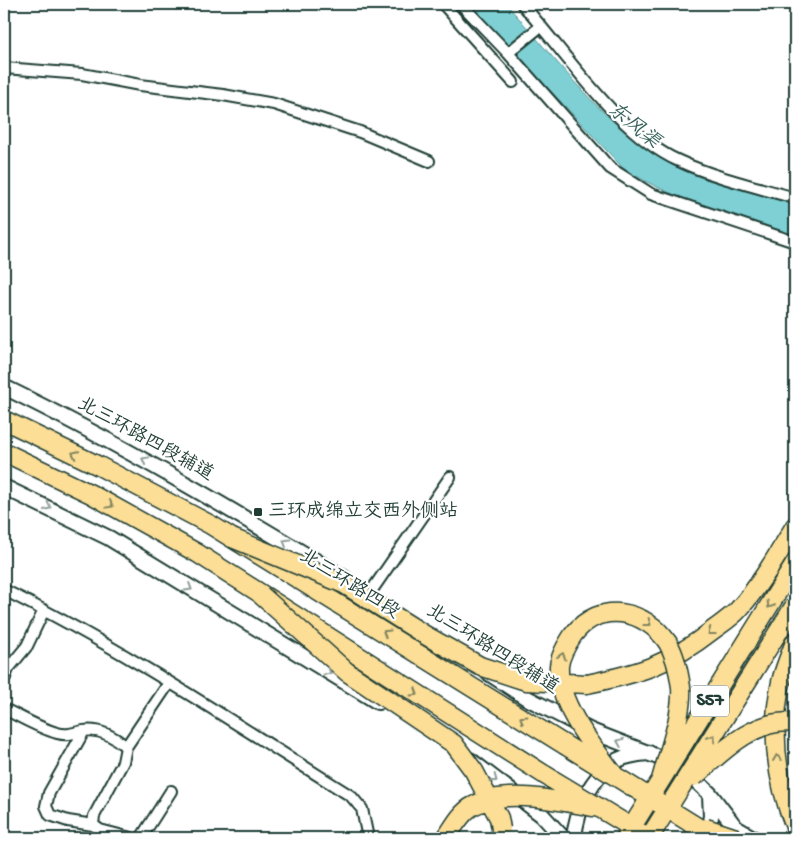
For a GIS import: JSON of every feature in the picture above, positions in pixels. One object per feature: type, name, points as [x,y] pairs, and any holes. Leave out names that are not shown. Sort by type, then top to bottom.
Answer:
[{"type":"highway","name":"北三环路四段","points":[[5,420],[99,466],[211,525],[689,822]]},
{"type":"highway","points":[[4,452],[92,494],[197,554],[599,808],[641,837]]},
{"type":"highway","points":[[232,538],[344,584],[425,635],[480,666],[526,680],[588,684],[637,674],[662,664],[700,640],[738,610],[765,574],[795,526]]},
{"type":"highway","name":"S57","points":[[641,837],[661,780],[795,564]]},
{"type":"highway","points":[[261,595],[347,672],[454,744],[474,771],[499,818],[502,834]]},
{"type":"highway","name":"S57","points":[[641,837],[679,790],[795,605]]},
{"type":"highway","points":[[615,776],[582,733],[565,697],[559,666],[566,644],[580,625],[602,613],[621,613],[643,618],[656,629],[668,644],[676,664],[681,689],[676,722],[661,780]]},
{"type":"highway","points":[[795,642],[781,681],[774,724],[776,758],[786,805],[795,827]]},
{"type":"highway","points":[[679,790],[746,734],[768,726],[795,723]]},
{"type":"highway","points":[[446,838],[458,820],[473,806],[496,799],[519,796],[599,808]]},
{"type":"highway","points":[[689,822],[715,838]]},
{"type":"highway","points":[[689,822],[736,838]]},
{"type":"main road","name":"北三环路四段辅道","points":[[4,387],[80,424],[185,482],[370,594],[525,697],[591,731],[652,753],[681,766],[710,794],[736,828],[753,838]]},
{"type":"main road","points":[[4,487],[108,538],[469,759],[542,814],[564,838]]},
{"type":"main road","points":[[574,838],[578,816],[587,794],[597,778],[619,759],[652,753]]},
{"type":"main road","points":[[704,838],[711,817],[710,794]]},
{"type":"street","points":[[443,4],[514,82]]},
{"type":"street","points":[[460,4],[508,53],[610,168],[651,194],[795,242]]},
{"type":"street","points":[[522,4],[616,113],[646,141],[678,161],[795,198]]},
{"type":"street","points":[[508,53],[541,26]]},
{"type":"street","points":[[4,68],[82,74],[140,85],[223,95],[274,104],[360,132],[429,161]]},
{"type":"street","points":[[370,594],[450,477]]},
{"type":"street","points":[[4,590],[44,610],[169,683],[351,796],[362,809],[368,838]]},
{"type":"street","points":[[4,680],[8,669],[27,646],[44,610]]},
{"type":"street","points":[[93,825],[94,816],[123,762],[126,747],[169,683]]},
{"type":"street","points":[[4,709],[56,733],[70,736],[84,731],[96,731],[117,739],[126,747]]},
{"type":"street","points":[[84,731],[49,794],[46,806],[50,815],[68,821],[93,825],[100,830],[131,838]]},
{"type":"street","points":[[142,838],[171,790]]},
{"type":"water","points":[[469,4],[506,4],[583,92],[626,133],[649,151],[672,165],[700,177],[795,204],[795,236],[707,208],[643,180],[623,168]]},
{"type":"place","name":"三环成绵立交西外侧站","points":[[258,512]]},
{"type":"water label","name":"东风渠","points":[[633,127]]}]
